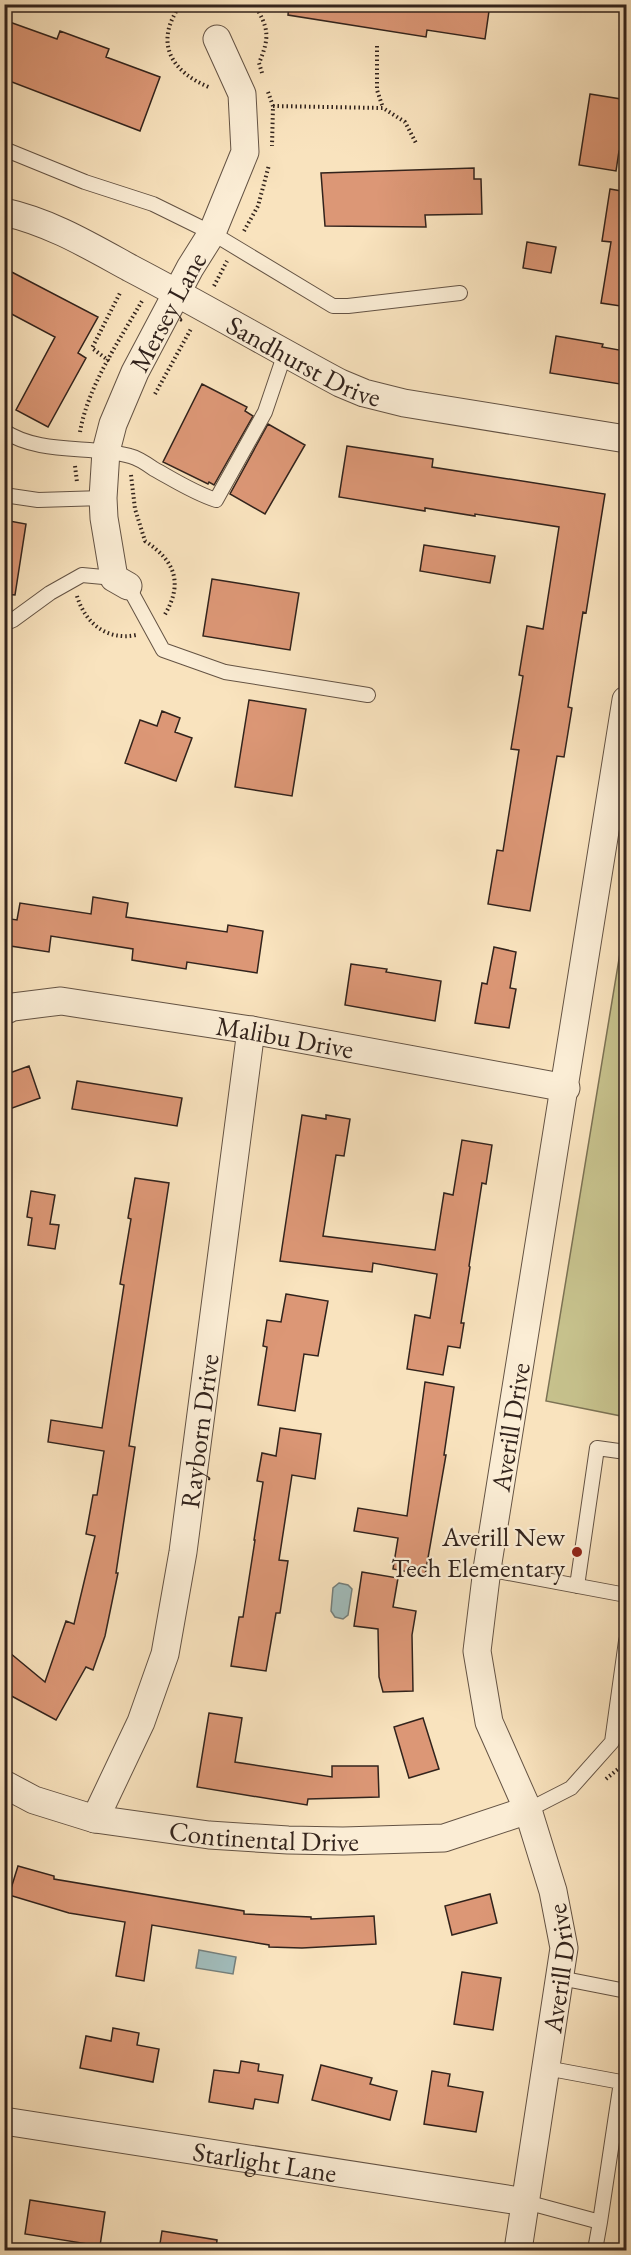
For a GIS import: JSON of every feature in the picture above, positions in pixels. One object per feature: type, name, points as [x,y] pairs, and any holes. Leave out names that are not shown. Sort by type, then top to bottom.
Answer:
[{"type":"street","name":"Mersey Lane","points":[[121,582],[104,518],[91,498],[112,424],[135,372],[190,268],[212,233],[245,152],[242,94],[217,39]]},
{"type":"street","name":"Sandhurst Drive","points":[[4,212],[59,230],[179,292],[340,383],[374,395],[435,408],[627,439]]},
{"type":"street","name":"Averill Drive","points":[[518,2250],[564,1948],[553,1891],[528,1810],[489,1722],[477,1650],[487,1569],[622,755],[627,700]]},
{"type":"street","name":"Malibu Drive","points":[[4,1011],[13,1007],[61,1001],[251,1030],[566,1088]]},
{"type":"street","name":"Rayborn Drive","points":[[95,1819],[141,1722],[165,1654],[183,1552],[251,1030]]},
{"type":"street","name":"Continental Drive","points":[[4,1784],[34,1800],[95,1819],[209,1835],[288,1840],[444,1838],[528,1810]]},
{"type":"street","name":"Starlight Lane","points":[[4,2121],[526,2202]]},
{"type":"lane","points":[[4,149],[85,182],[153,204],[212,233],[333,306],[460,293]]},
{"type":"lane","points":[[4,431],[15,438],[62,448],[106,451],[132,456],[200,495],[216,500],[265,412],[285,353]]},
{"type":"lane","points":[[4,495],[38,500],[91,498]]},
{"type":"lane","points":[[4,624],[82,575],[121,582],[163,650],[225,672],[368,695]]},
{"type":"lane","points":[[577,1586],[597,1448],[627,1452]]},
{"type":"lane","points":[[487,1569],[627,1595]]},
{"type":"lane","points":[[528,1810],[571,1788],[612,1742],[627,1641]]},
{"type":"lane","points":[[560,1978],[627,1990]]},
{"type":"lane","points":[[546,2068],[624,2082],[595,2250]]},
{"type":"lane","points":[[526,2202],[600,2222]]},
{"type":"path","points":[[181,4],[172,16],[166,35],[170,57],[180,70],[194,81],[212,88],[214,98]]},
{"type":"path","points":[[254,4],[266,24],[267,45],[259,63],[262,74]]},
{"type":"path","points":[[377,46],[377,90],[382,108]]},
{"type":"path","points":[[150,404],[258,206],[267,175],[273,137],[273,106],[266,84]]},
{"type":"path","points":[[273,106],[382,108],[405,122],[417,146]]},
{"type":"path","points":[[91,498],[75,463],[82,419],[109,361],[154,279]]},
{"type":"path","points":[[109,361],[92,348],[120,293]]},
{"type":"path","points":[[78,577],[76,593],[82,612],[94,624],[112,636],[145,633],[161,621],[171,605],[176,585],[171,566],[160,551],[145,541],[135,509],[131,474],[132,456]]},
{"type":"shaded area","points":[[620,953],[626,954],[626,1417],[546,1401]]},
{"type":"water","points":[[339,1583],[348,1585],[352,1589],[348,1615],[343,1619],[335,1617],[331,1611],[333,1588]]},
{"type":"water","points":[[199,1950],[236,1957],[233,1974],[196,1968]]},
{"type":"building","points":[[289,4],[490,4],[485,39],[427,30],[426,37],[288,15]]},
{"type":"building","points":[[4,20],[57,39],[60,31],[109,49],[106,57],[160,77],[140,131],[4,79]]},
{"type":"building","points":[[590,94],[627,100],[627,152],[619,151],[616,171],[579,165]]},
{"type":"building","points":[[474,168],[474,179],[481,179],[482,214],[425,215],[426,227],[325,226],[321,173]]},
{"type":"building","points":[[610,189],[627,192],[627,307],[601,303],[611,242],[602,241]]},
{"type":"building","points":[[527,242],[556,247],[551,273],[523,268]]},
{"type":"building","points":[[4,268],[98,317],[78,353],[86,358],[48,427],[16,410],[55,337],[4,310]]},
{"type":"building","points":[[556,336],[603,344],[602,347],[625,351],[620,384],[550,373]]},
{"type":"building","points":[[202,384],[247,407],[245,411],[253,416],[214,485],[163,462]]},
{"type":"building","points":[[268,424],[305,445],[265,514],[230,494]]},
{"type":"building","points":[[347,446],[433,459],[432,467],[605,494],[568,707],[572,708],[564,757],[557,756],[530,911],[488,904],[497,850],[503,851],[519,750],[511,749],[523,676],[519,675],[527,626],[543,629],[559,527],[425,508],[425,511],[339,497]]},
{"type":"building","points":[[4,520],[26,524],[15,595],[4,594]]},
{"type":"building","points":[[424,545],[495,556],[490,583],[420,571]]},
{"type":"building","points":[[212,579],[299,593],[290,650],[203,636]]},
{"type":"building","points":[[249,700],[306,709],[292,796],[235,787]]},
{"type":"building","points":[[162,711],[180,718],[175,732],[192,738],[176,781],[125,763],[140,720],[157,726]]},
{"type":"building","points":[[93,897],[128,903],[126,917],[227,932],[228,925],[263,931],[257,973],[187,962],[186,969],[132,960],[133,949],[51,936],[49,952],[4,945],[4,918],[17,920],[20,903],[91,914]]},
{"type":"building","points":[[494,947],[516,952],[510,988],[516,989],[509,1028],[475,1023],[482,983],[487,984]]},
{"type":"building","points":[[351,964],[441,981],[435,1021],[345,1005]]},
{"type":"building","points":[[29,1066],[40,1098],[4,1111],[4,1075]]},
{"type":"building","points":[[77,1081],[182,1098],[177,1126],[72,1109]]},
{"type":"building","points":[[302,1115],[326,1119],[326,1115],[350,1119],[344,1156],[336,1155],[323,1236],[435,1250],[444,1193],[453,1195],[462,1140],[492,1145],[486,1184],[482,1183],[461,1323],[464,1323],[460,1348],[448,1346],[443,1375],[407,1369],[415,1315],[430,1318],[437,1274],[373,1263],[372,1272],[280,1261]]},
{"type":"building","points":[[135,1178],[169,1183],[129,1446],[135,1447],[116,1573],[118,1573],[105,1636],[93,1670],[86,1667],[56,1720],[4,1692],[4,1648],[45,1682],[66,1621],[74,1624],[95,1536],[86,1534],[93,1495],[97,1495],[104,1451],[48,1442],[51,1420],[102,1428],[124,1285],[120,1284]]},
{"type":"building","points":[[31,1191],[55,1195],[50,1224],[59,1225],[55,1249],[28,1245],[32,1218],[27,1217]]},
{"type":"building","points":[[286,1294],[328,1301],[318,1356],[304,1354],[295,1411],[258,1405],[267,1347],[263,1346],[267,1320],[281,1322]]},
{"type":"building","points":[[425,1382],[454,1387],[444,1455],[446,1455],[425,1575],[393,1569],[398,1538],[354,1531],[358,1508],[407,1516]]},
{"type":"building","points":[[280,1428],[321,1434],[315,1479],[292,1475],[279,1560],[288,1561],[280,1613],[276,1613],[266,1671],[231,1666],[239,1617],[243,1617],[255,1540],[263,1482],[257,1481],[262,1453],[276,1456]]},
{"type":"building","points":[[362,1572],[398,1578],[393,1607],[416,1611],[412,1635],[413,1691],[383,1692],[379,1677],[378,1629],[354,1626]]},
{"type":"building","points":[[209,1713],[242,1718],[235,1762],[332,1777],[332,1766],[378,1766],[379,1797],[308,1799],[307,1805],[197,1787]]},
{"type":"building","points":[[423,1718],[439,1769],[409,1778],[394,1727]]},
{"type":"building","points":[[18,1866],[54,1876],[54,1879],[244,1911],[244,1914],[311,1917],[311,1919],[374,1916],[376,1944],[302,1948],[269,1947],[269,1945],[152,1925],[144,1981],[116,1976],[125,1922],[69,1913],[9,1895]]},
{"type":"building","points":[[490,1894],[497,1923],[452,1935],[445,1906]]},
{"type":"building","points":[[462,1972],[501,1978],[493,2030],[454,2024]]},
{"type":"building","points":[[113,2028],[139,2033],[137,2045],[159,2049],[153,2082],[80,2068],[86,2036],[111,2041]]},
{"type":"building","points":[[241,2061],[259,2064],[258,2071],[283,2075],[278,2103],[255,2099],[253,2109],[209,2102],[214,2070],[239,2073]]},
{"type":"building","points":[[321,2065],[372,2078],[370,2084],[397,2091],[390,2120],[312,2100]]},
{"type":"building","points":[[432,2071],[450,2074],[448,2086],[483,2092],[476,2132],[424,2124]]},
{"type":"building","points":[[30,2200],[105,2212],[100,2246],[25,2234]]},
{"type":"building","points":[[162,2231],[217,2240],[216,2250],[159,2250]]},
{"type":"place","name":"Averill New Tech Elementary","points":[[577,1552]]}]
